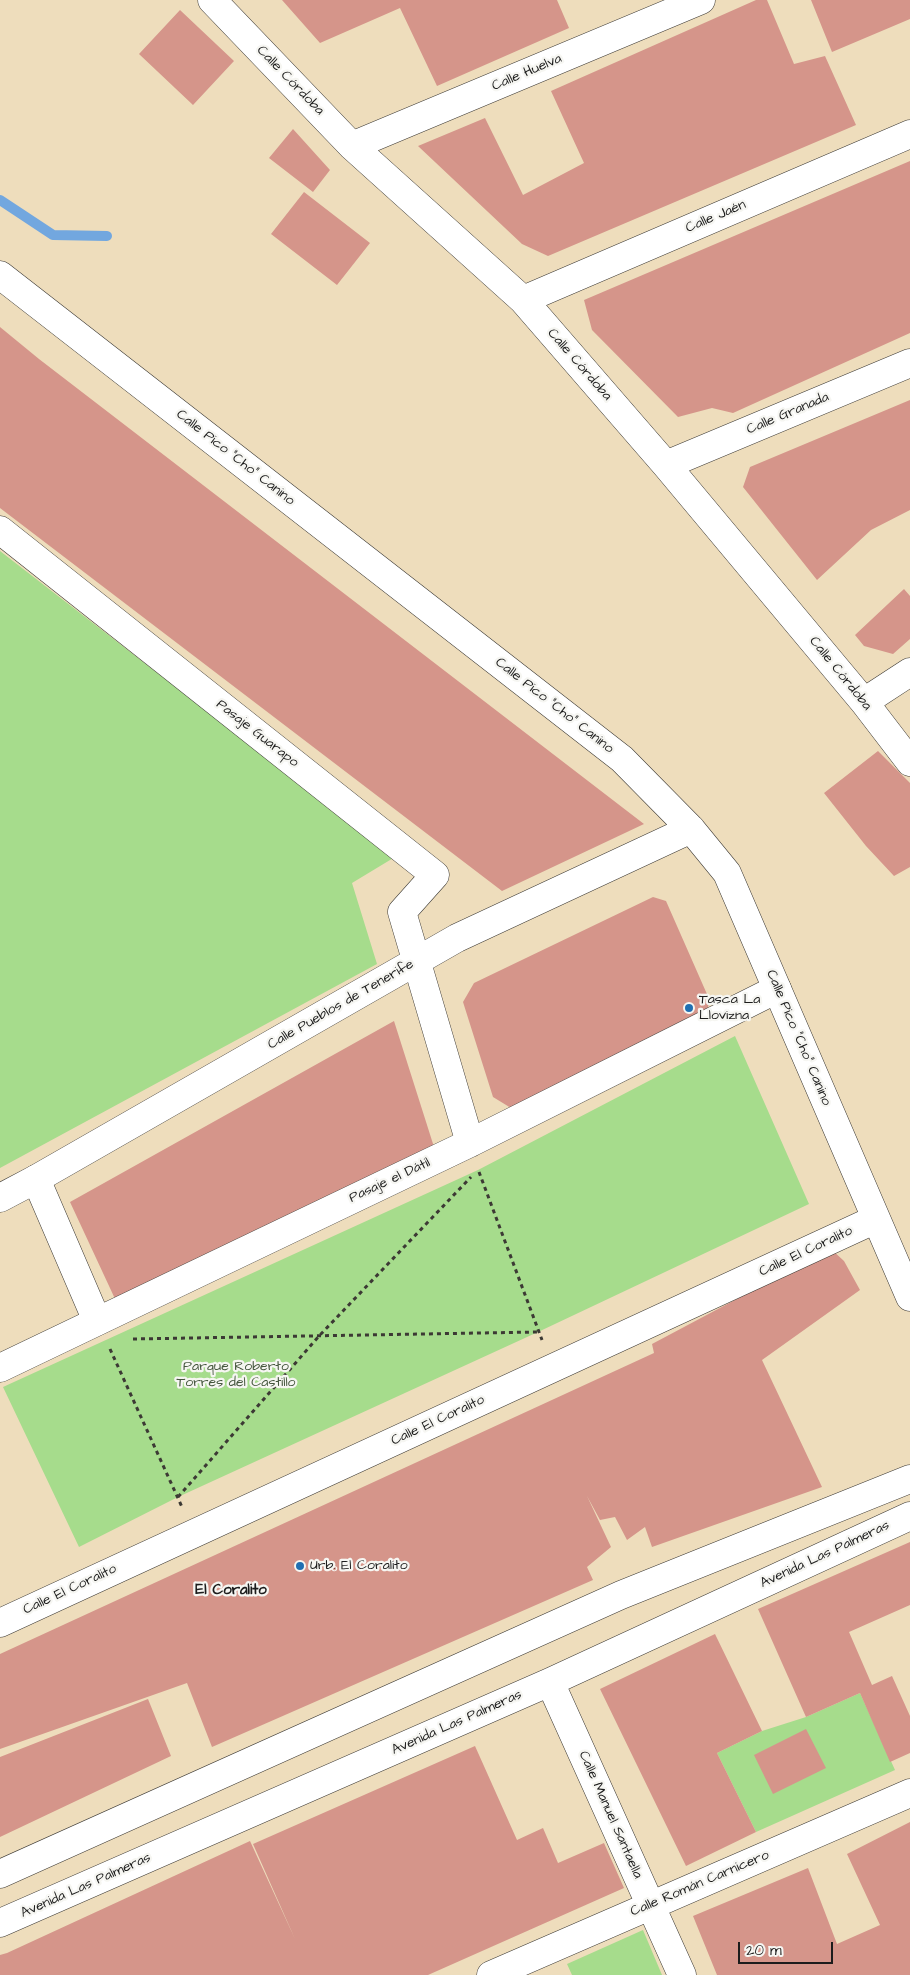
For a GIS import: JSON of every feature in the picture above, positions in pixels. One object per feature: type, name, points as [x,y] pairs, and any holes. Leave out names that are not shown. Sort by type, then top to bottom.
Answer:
[{"type":"street","name":"Calle Córdoba","points":[[212,0],[352,146],[523,300],[666,465],[864,702],[910,762]]},
{"type":"street","name":"Calle Huelva","points":[[352,146],[701,0]]},
{"type":"street","name":"Calle Jaén","points":[[523,300],[910,134]]},
{"type":"street","name":"Calle Pico \"Cho\" Canino","points":[[0,275],[622,759],[691,830],[727,873],[910,1297]]},
{"type":"street","name":"Calle Granada","points":[[666,465],[910,363]]},
{"type":"street","name":"Pasaje Guarapo","points":[[0,530],[435,875],[402,912],[416,961]]},
{"type":"street","points":[[864,702],[910,672]]},
{"type":"street","name":"Calle Pueblos de Tenerife","points":[[0,1198],[457,938],[691,830]]},
{"type":"street","points":[[416,961],[470,1143]]},
{"type":"street","name":"Pasaje el Dátil","points":[[0,1368],[101,1330],[777,989]]},
{"type":"street","points":[[36,1179],[101,1330]]},
{"type":"street","name":"Calle El Coralito","points":[[0,1623],[876,1219]]},
{"type":"street","points":[[0,1874],[621,1595],[910,1479]]},
{"type":"street","name":"Avenida Las Palmeras","points":[[0,1923],[550,1682],[910,1516]]},
{"type":"street","name":"Calle Manuel Santaella","points":[[550,1682],[682,1975]]},
{"type":"street","name":"Calle Román Carnicero","points":[[491,1975],[910,1793]]},
{"type":"path","points":[[178,1497],[320,1335],[478,1170],[538,1332],[554,1368]]},
{"type":"path","points":[[194,1533],[101,1330],[320,1335],[538,1332]]},
{"type":"green space","points":[[0,551],[395,857],[352,883],[377,964],[0,1168]]},
{"type":"green space","name":"Parque Roberto Torres del Castillo","points":[[735,1036],[809,1204],[538,1332],[178,1497],[79,1547],[3,1387],[478,1170]]},
{"type":"green space","points":[[860,1693],[895,1770],[756,1832],[717,1753],[762,1731],[806,1717]]},
{"type":"green space","points":[[643,1930],[662,1975],[572,1975],[567,1964]]},
{"type":"building","points":[[282,0],[557,0],[569,28],[437,86],[400,8],[320,43]]},
{"type":"building","points":[[756,0],[767,0],[794,64],[825,56],[856,125],[548,256],[522,244],[418,146],[485,118],[523,195],[584,163],[551,91]]},
{"type":"building","points":[[811,0],[910,0],[910,19],[832,52]]},
{"type":"building","points":[[180,10],[234,61],[193,105],[139,54]]},
{"type":"building","points":[[293,129],[330,170],[313,192],[269,158]]},
{"type":"building","points":[[910,161],[910,333],[733,413],[712,408],[678,417],[592,330],[584,300]]},
{"type":"building","points":[[304,192],[370,243],[337,285],[271,234]]},
{"type":"building","points":[[0,327],[39,359],[644,824],[502,891],[0,508]]},
{"type":"building","points":[[910,400],[910,510],[871,530],[817,580],[743,487],[750,467]]},
{"type":"building","points":[[904,589],[910,596],[910,639],[893,654],[864,646],[855,635]]},
{"type":"building","points":[[878,751],[910,783],[910,867],[894,876],[866,846],[824,793]]},
{"type":"building","points":[[653,897],[666,901],[710,1001],[704,1019],[511,1108],[493,1097],[463,1002],[474,983]]},
{"type":"building","points":[[394,1021],[434,1147],[116,1301],[70,1202]]},
{"type":"building","points":[[831,1249],[844,1261],[860,1290],[762,1360],[822,1487],[652,1547],[645,1527],[627,1540],[615,1517],[600,1520],[587,1496],[611,1547],[587,1567],[593,1580],[212,1747],[187,1683],[0,1749],[0,1654],[654,1353],[652,1344]]},
{"type":"building","points":[[910,1542],[910,1605],[849,1632],[872,1685],[892,1676],[910,1716],[910,1753],[890,1762],[860,1693],[806,1717],[758,1609]]},
{"type":"building","points":[[715,1634],[762,1731],[717,1753],[756,1832],[686,1866],[600,1689]]},
{"type":"building","points":[[148,1699],[171,1756],[0,1837],[0,1757]]},
{"type":"building","points":[[806,1729],[826,1768],[773,1794],[754,1755]]},
{"type":"building","points":[[475,1746],[517,1840],[543,1828],[558,1863],[604,1843],[624,1888],[428,1975],[0,1975],[0,1955],[250,1841],[295,1939],[253,1844]]},
{"type":"building","points":[[910,1822],[910,1975],[717,1975],[693,1916],[808,1868],[837,1944],[880,1925],[847,1854]]},
{"type":"waterway","points":[[0,200],[53,235],[107,236]]},
{"type":"place","name":"Tasca La Llovizna","points":[[689,1008]]},
{"type":"place","name":"Urb. El Coralito","points":[[300,1566]]},
{"type":"district","name":"El Coralito","points":[[231,1591]]}]
